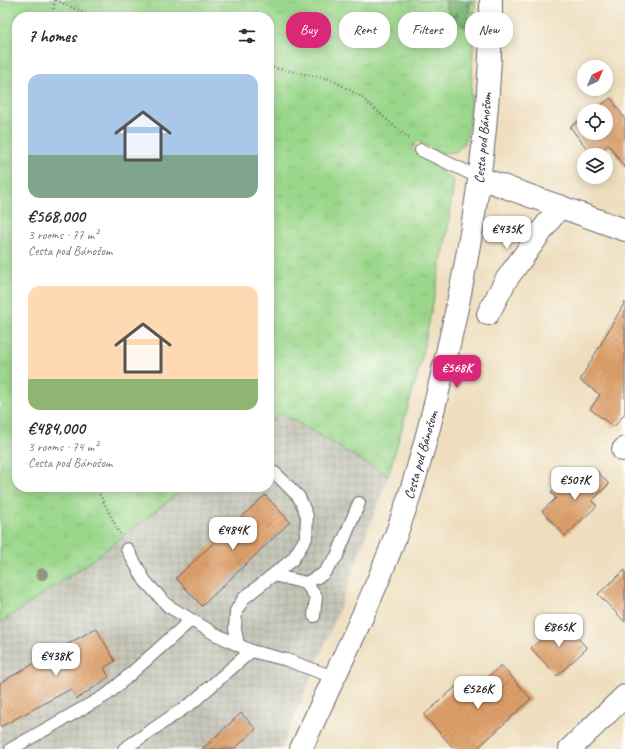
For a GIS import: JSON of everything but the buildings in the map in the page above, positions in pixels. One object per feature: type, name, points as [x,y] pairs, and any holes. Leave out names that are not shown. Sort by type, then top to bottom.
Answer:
[{"type":"street","name":"Cesta pod Bánošom","points":[[301,749],[371,595],[404,513],[423,451],[458,308],[474,222],[486,126],[491,0]]},
{"type":"street","points":[[480,178],[625,230]]},
{"type":"street","points":[[488,314],[506,280],[560,206]]},
{"type":"street","points":[[570,749],[625,696]]},
{"type":"lane","points":[[421,150],[480,178]]},
{"type":"lane","points":[[238,645],[235,629],[236,611],[244,598],[293,559],[306,538],[307,516],[299,497],[275,473]]},
{"type":"lane","points":[[306,583],[323,574],[337,556],[359,503]]},
{"type":"lane","points":[[127,549],[145,581],[168,606],[191,620],[250,651],[287,660],[333,677]]},
{"type":"lane","points":[[273,575],[306,583],[316,597],[314,616]]},
{"type":"lane","points":[[11,749],[108,694],[191,620]]},
{"type":"lane","points":[[124,749],[193,702],[250,651]]},
{"type":"path","points":[[53,12],[56,0],[83,12]]},
{"type":"path","points":[[274,68],[330,79],[354,93],[421,150]]},
{"type":"path","points":[[98,492],[127,549]]},
{"type":"shaded area","points":[[281,413],[388,476],[337,615],[281,749],[0,749],[0,623],[82,568],[180,492],[274,492],[274,419]]},
{"type":"green space","points":[[0,0],[445,0],[448,12],[398,12],[398,48],[457,48],[457,20],[465,26],[465,48],[473,48],[470,120],[465,143],[456,152],[440,153],[417,141],[412,149],[454,181],[448,229],[420,366],[388,476],[281,413],[274,419],[274,12],[12,12],[12,492],[180,492],[82,568],[0,623]]},
{"type":"green space","points":[[445,0],[471,0],[469,12],[465,12],[465,27],[457,21],[457,12],[448,12]]},
{"type":"green space","points":[[471,0],[475,0],[474,12],[469,12]]}]
